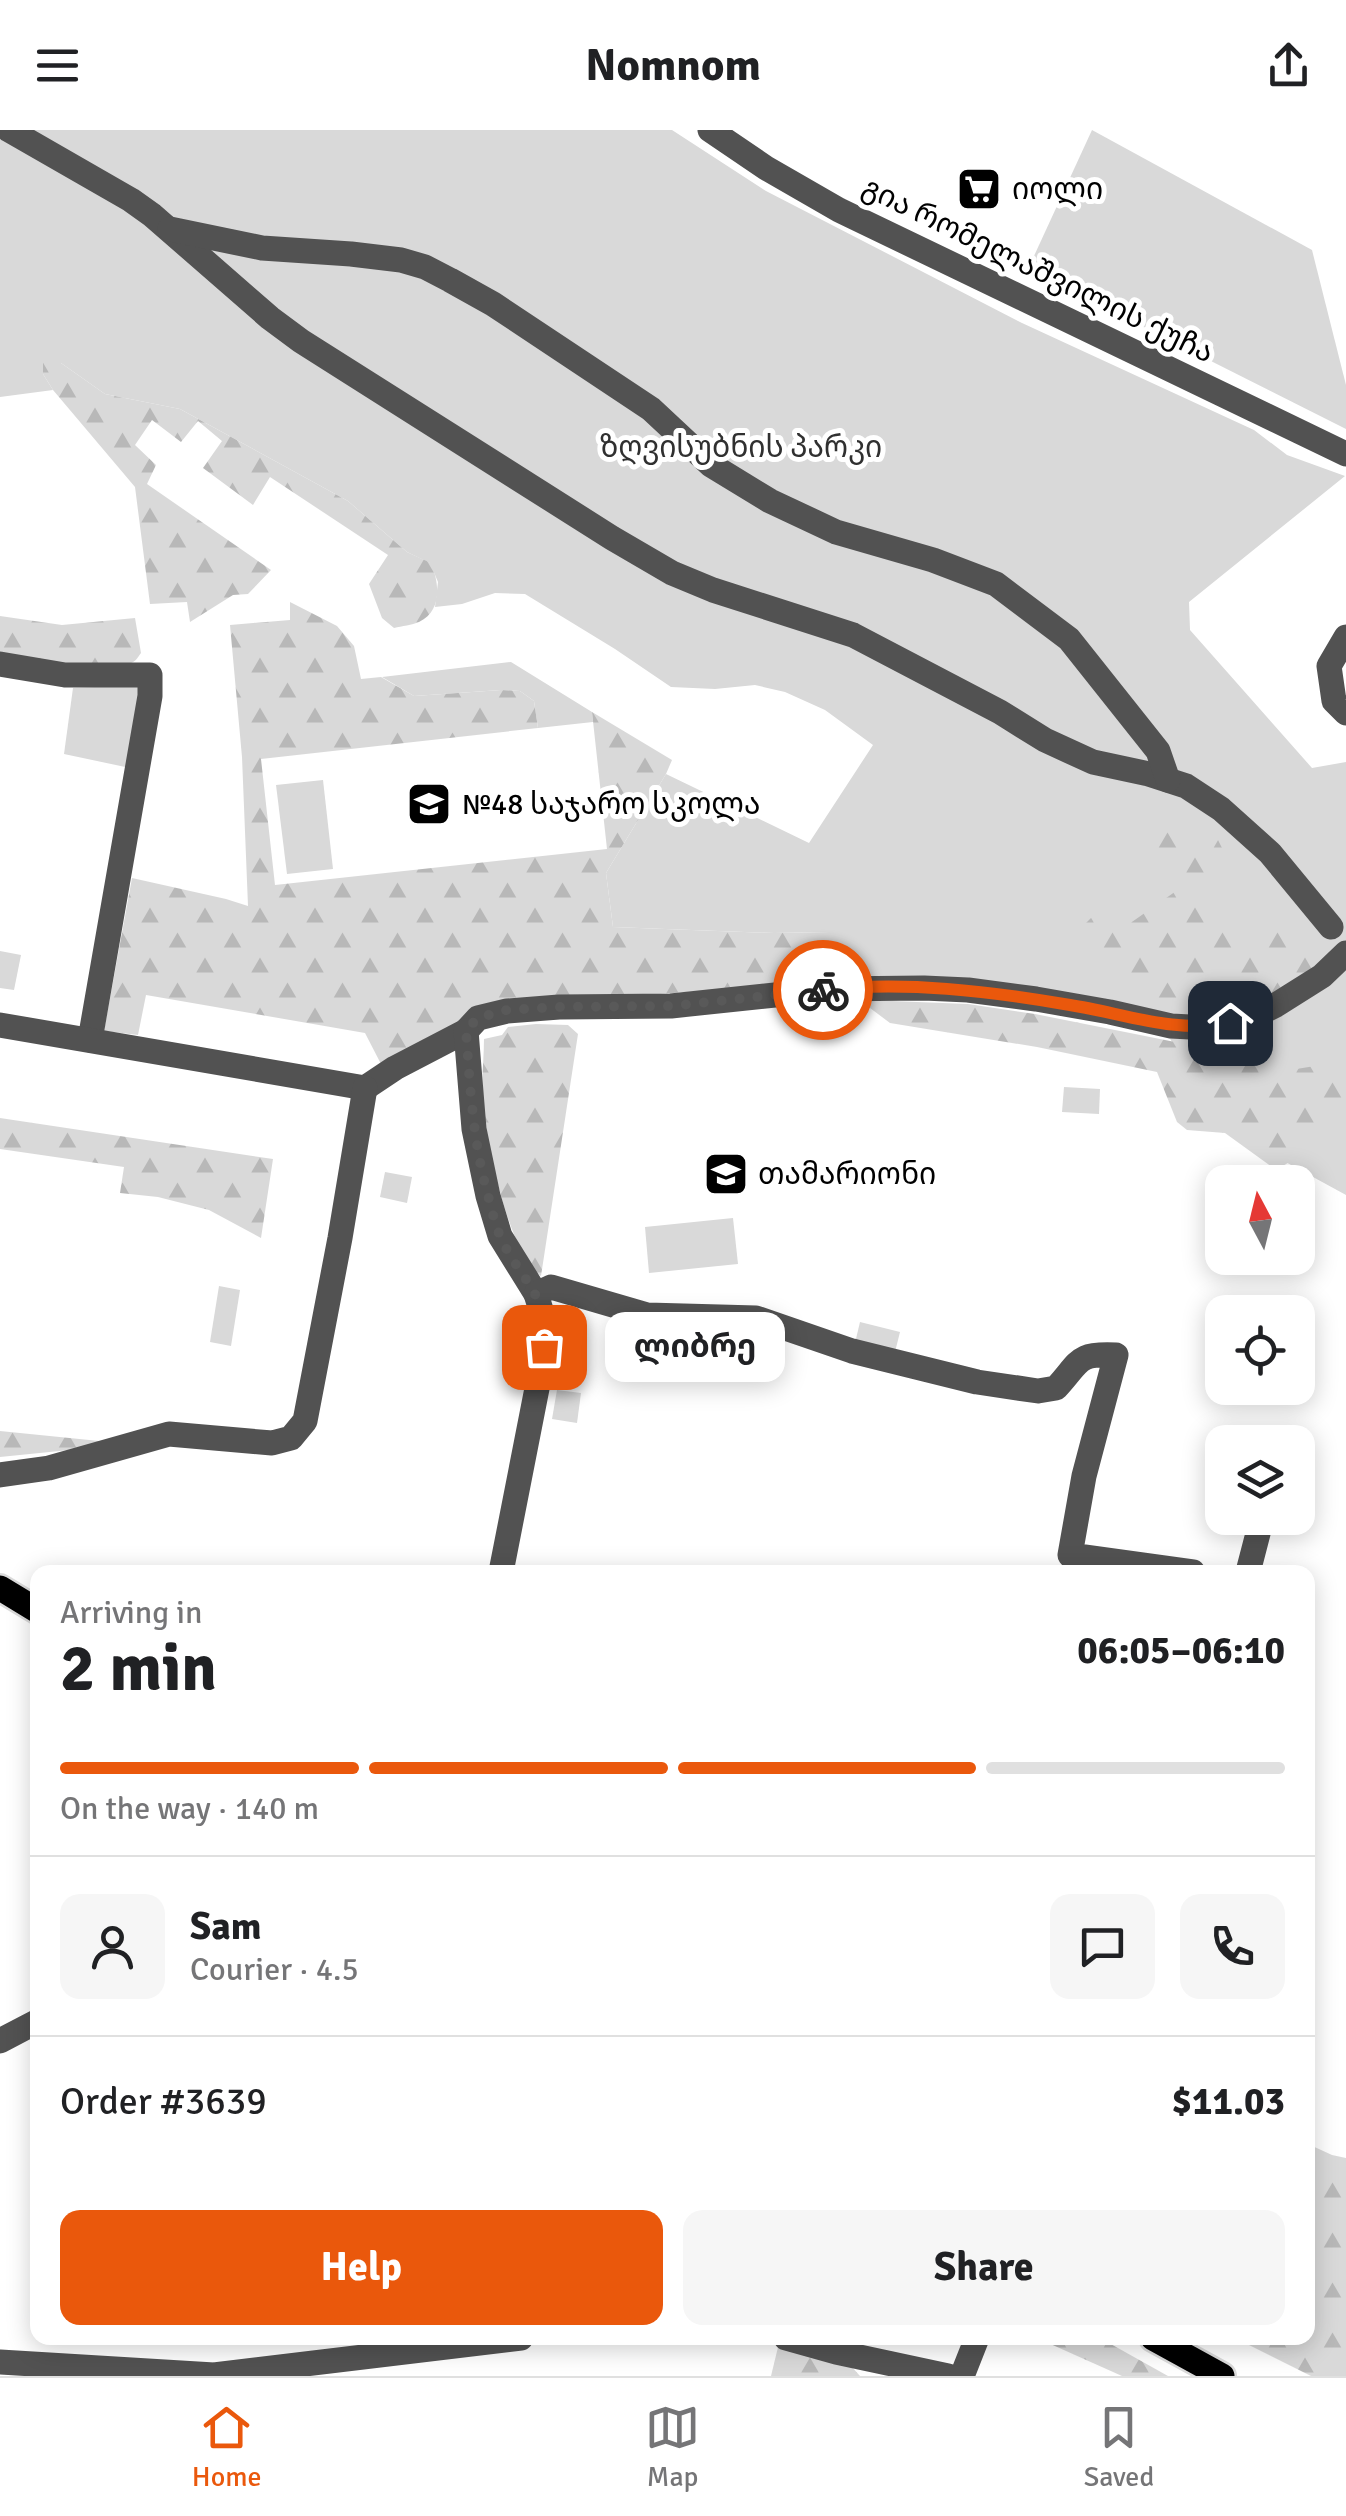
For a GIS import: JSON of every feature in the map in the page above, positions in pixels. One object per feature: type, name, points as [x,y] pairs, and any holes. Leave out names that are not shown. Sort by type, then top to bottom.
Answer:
[{"type":"main road","points":[[0,1588],[30,1606]]},
{"type":"main road","points":[[1166,2345],[1222,2376]]},
{"type":"street","points":[[9,130],[132,200],[301,342],[672,573],[853,635],[1045,740],[1094,762],[1168,780],[1203,796],[1270,853],[1331,927]]},
{"type":"street","name":"გია რომელაშვილის ქუჩა","points":[[710,130],[839,210],[1346,454]]},
{"type":"street","points":[[166,228],[262,248],[401,260],[450,280],[506,312],[651,409],[711,465],[770,501],[836,532],[932,560],[996,584],[1070,638],[1158,752],[1168,780]]},
{"type":"street","points":[[1346,637],[1330,666],[1334,701],[1346,712]]},
{"type":"street","points":[[0,664],[65,675],[150,676],[150,696],[90,1040]]},
{"type":"street","points":[[0,1025],[365,1088],[466,1030],[478,1018],[507,1010],[671,1006],[860,987],[968,990],[1110,1012],[1171,1026],[1208,1028],[1276,1005],[1322,976],[1346,954]]},
{"type":"street","points":[[466,1030],[474,1129],[488,1196],[500,1236],[536,1294],[546,1326],[542,1368],[502,1565]]},
{"type":"street","points":[[0,1474],[49,1468],[170,1434],[272,1442],[291,1438],[305,1421],[365,1088]]},
{"type":"street","points":[[536,1294],[550,1287],[647,1315],[756,1318],[852,1352],[976,1382],[1038,1391],[1056,1388],[1076,1362],[1091,1354],[1116,1356],[1084,1476],[1070,1555],[1143,1565]]},
{"type":"street","points":[[1250,1565],[1258,1535]]},
{"type":"street","points":[[0,2042],[30,2026]]},
{"type":"street","points":[[0,2362],[214,2375],[463,2345]]},
{"type":"street","points":[[811,2345],[948,2376]]},
{"type":"street","points":[[962,2376],[974,2345]]},
{"type":"green space","name":"ზღვისუბნის პარკი","points":[[0,130],[672,130],[766,191],[1022,323],[1254,430],[1287,455],[1345,476],[1189,602],[1190,630],[1312,768],[1346,762],[1346,1195],[1315,1178],[1315,1165],[1291,1165],[1229,1131],[1151,1009],[835,981],[829,932],[613,927],[606,873],[666,774],[809,843],[873,745],[825,710],[785,692],[755,685],[715,689],[671,687],[525,594],[495,593],[462,604],[435,607],[438,582],[430,563],[407,552],[348,501],[180,409],[105,394],[61,363],[43,374],[53,390],[0,397]]},
{"type":"green space","points":[[1092,130],[1312,250],[1346,385],[1346,429],[1028,269]]},
{"type":"green space","points":[[43,362],[61,363],[105,394],[180,409],[348,501],[407,552],[431,563],[437,587],[432,611],[419,622],[394,628],[382,618],[369,584],[388,555],[270,477],[253,505],[203,468],[222,441],[198,421],[181,442],[152,420],[135,445],[156,465],[147,484],[271,570],[248,594],[233,595],[190,622],[187,602],[150,604],[135,487],[53,390],[43,374]]},
{"type":"green space","points":[[290,602],[337,626],[354,646],[361,679],[381,677],[414,696],[520,691],[534,701],[538,728],[261,759],[275,885],[607,849],[592,712],[672,760],[606,873],[613,927],[830,932],[835,981],[511,1001],[381,1064],[365,1033],[146,995],[138,1035],[104,1031],[132,878],[248,906],[242,757],[230,625],[290,620]]},
{"type":"green space","points":[[0,616],[62,625],[135,618],[141,653],[129,664],[102,668],[0,655]]},
{"type":"green space","points":[[511,662],[592,712],[593,722],[538,728],[534,701],[520,691],[414,696],[382,677]]},
{"type":"green space","points":[[138,685],[142,691],[130,768],[64,754],[73,688]]},
{"type":"green space","points":[[323,780],[333,869],[287,874],[276,785]]},
{"type":"green space","points":[[1213,830],[1226,856],[1211,874],[1191,879],[1160,855],[1151,832]]},
{"type":"green space","points":[[1179,889],[1239,934],[1266,923],[1302,932],[1318,952],[1317,969],[1267,998],[1212,1013],[1170,1014],[1151,1009],[1116,972],[1072,949],[1077,932],[1095,914],[1129,924]]},
{"type":"green space","points":[[0,951],[21,955],[14,990],[0,988]]},
{"type":"green space","points":[[866,1000],[968,1004],[1205,1048],[1255,1038],[1266,1074],[1346,1061],[1346,1108],[1308,1132],[1308,1151],[1284,1165],[1269,1165],[1225,1133],[1187,1130],[1177,1122],[1157,1072],[890,1023],[870,1008]]},
{"type":"green space","points":[[568,1025],[578,1034],[541,1276],[519,1246],[501,1196],[482,1086],[484,1039],[502,1035],[508,1027]]},
{"type":"green space","points":[[1064,1087],[1100,1089],[1099,1114],[1062,1112]]},
{"type":"green space","points":[[0,1118],[273,1159],[261,1238],[209,1210],[158,1197],[120,1193],[124,1167],[0,1149]]},
{"type":"green space","points":[[385,1172],[412,1177],[407,1203],[380,1197]]},
{"type":"green space","points":[[733,1218],[738,1264],[649,1273],[645,1227]]},
{"type":"green space","points":[[219,1286],[240,1290],[231,1346],[210,1342]]},
{"type":"green space","points":[[860,1322],[900,1332],[895,1352],[855,1343]]},
{"type":"green space","points":[[557,1390],[581,1393],[577,1423],[552,1419]]},
{"type":"green space","points":[[0,1431],[129,1444],[0,1457]]},
{"type":"green space","points":[[1315,2147],[1346,2158],[1346,2376],[1311,2376],[1249,2345],[1315,2345]]},
{"type":"green space","points":[[779,2345],[789,2345],[842,2356],[860,2376],[771,2376]]},
{"type":"green space","points":[[1053,2345],[1113,2345],[1168,2376],[1122,2376]]},
{"type":"way so far","points":[[544,1347],[546,1326],[536,1294],[500,1236],[488,1196],[474,1129],[466,1030],[478,1018],[507,1010],[671,1006],[823,990]]},
{"type":"place","name":"იოლი","points":[[979,189]]},
{"type":"place","name":"№48 საჯარო სკოლა","points":[[429,804]]},
{"type":"place","name":"თამარიონი","points":[[726,1174]]},
{"type":"place","name":"ლიბრე","points":[[544,1347]]},
{"type":"route","points":[[823,990],[968,990],[1110,1012],[1171,1026],[1208,1028],[1230,1023]]}]
